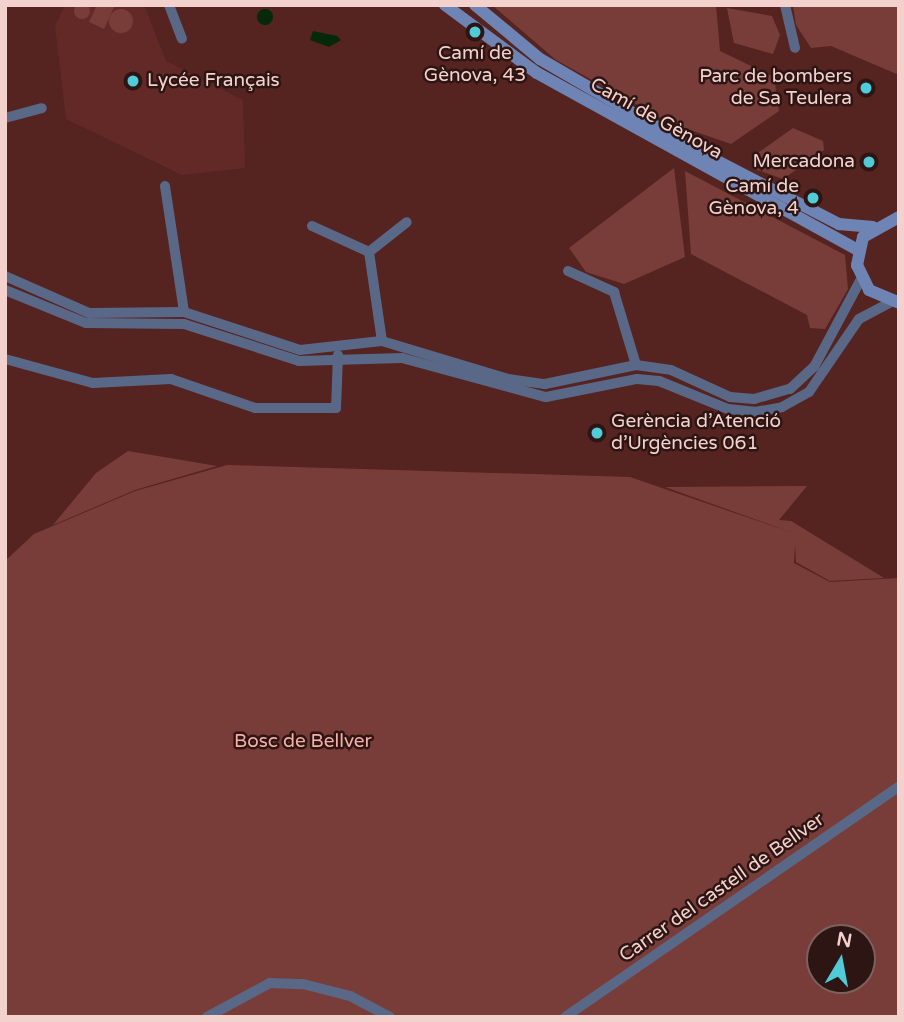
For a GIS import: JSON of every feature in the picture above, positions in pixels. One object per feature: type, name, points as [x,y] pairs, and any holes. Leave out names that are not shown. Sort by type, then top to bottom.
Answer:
[{"type":"street","points":[[169,5],[182,39]]},
{"type":"street","name":"Camí de Gènova","points":[[445,5],[537,73],[858,250]]},
{"type":"street","name":"Camí de Gènova","points":[[475,5],[540,60],[700,152],[839,224],[873,227]]},
{"type":"street","points":[[785,5],[795,48]]},
{"type":"street","points":[[5,118],[42,108]]},
{"type":"street","points":[[165,186],[184,312]]},
{"type":"street","points":[[5,276],[89,313],[184,312],[300,350],[382,341],[508,379],[545,383],[636,365],[671,370],[730,397],[778,395],[814,367],[861,279],[858,250],[873,227],[899,218]]},
{"type":"street","points":[[369,252],[407,222]]},
{"type":"street","points":[[312,226],[369,252]]},
{"type":"street","points":[[369,252],[382,341]]},
{"type":"street","points":[[568,271],[614,292],[636,365],[728,409],[782,407],[827,373],[859,320],[895,303],[861,279]]},
{"type":"street","points":[[5,290],[53,313],[126,327],[184,324],[226,334]]},
{"type":"street","points":[[126,327],[184,312],[272,355],[420,363],[546,397],[637,379],[678,387]]},
{"type":"street","points":[[335,358],[382,341],[420,363]]},
{"type":"street","points":[[5,359],[93,383],[171,379],[255,408],[336,408],[335,358]]},
{"type":"street","points":[[590,387],[636,365]]},
{"type":"street","name":"Carrer del castell de Bellver","points":[[565,1017],[899,787]]},
{"type":"street","points":[[207,1017],[270,984],[303,984],[350,996],[390,1017]]},
{"type":"shaded area","name":"Lycée Français","points":[[65,5],[144,5],[166,61],[243,100],[245,168],[182,175],[66,119],[55,26]]},
{"type":"shaded area","points":[[262,9],[268,9],[273,17],[271,23],[262,25],[257,20],[257,14]]},
{"type":"shaded area","points":[[313,31],[337,36],[341,40],[329,47],[310,40]]},
{"type":"green space","points":[[82,3],[88,5],[88,17],[82,19],[76,17],[74,11],[76,5]]},
{"type":"green space","points":[[97,5],[115,5],[104,29],[89,22]]},
{"type":"green space","points":[[492,5],[716,5],[720,51],[774,77],[779,111],[731,144],[670,123],[556,60]]},
{"type":"green space","points":[[899,5],[899,75],[831,46],[811,48],[796,25],[793,6]]},
{"type":"green space","points":[[727,8],[772,16],[780,35],[773,54],[734,43]]},
{"type":"green space","points":[[121,9],[130,12],[133,21],[130,30],[121,33],[112,30],[109,21],[112,12]]},
{"type":"green space","points":[[793,128],[823,141],[824,150],[783,179],[752,168],[752,157]]},
{"type":"green space","points":[[674,168],[685,257],[624,284],[586,272],[569,248]]},
{"type":"green space","points":[[685,171],[845,255],[848,289],[825,329],[810,328],[807,315],[691,254]]},
{"type":"green space","points":[[128,451],[217,466],[135,490],[53,525],[96,473]]},
{"type":"green space","name":"Bosc de Bellver","points":[[227,465],[630,477],[796,534],[665,487],[807,486],[779,520],[791,521],[884,578],[830,581],[796,562],[795,545],[794,563],[830,582],[899,578],[899,1017],[5,1017],[5,561],[34,534],[135,491]]},
{"type":"place","name":"Camí de Gènova, 43","points":[[475,32]]},
{"type":"place","name":"Lycée Français","points":[[133,81]]},
{"type":"place","name":"Parc de bombers de Sa Teulera","points":[[866,88]]},
{"type":"place","name":"Mercadona","points":[[869,162]]},
{"type":"place","name":"Camí de Gènova, 4","points":[[813,198]]},
{"type":"place","name":"Gerència d’Atenció d’Urgències 061","points":[[597,433]]}]
